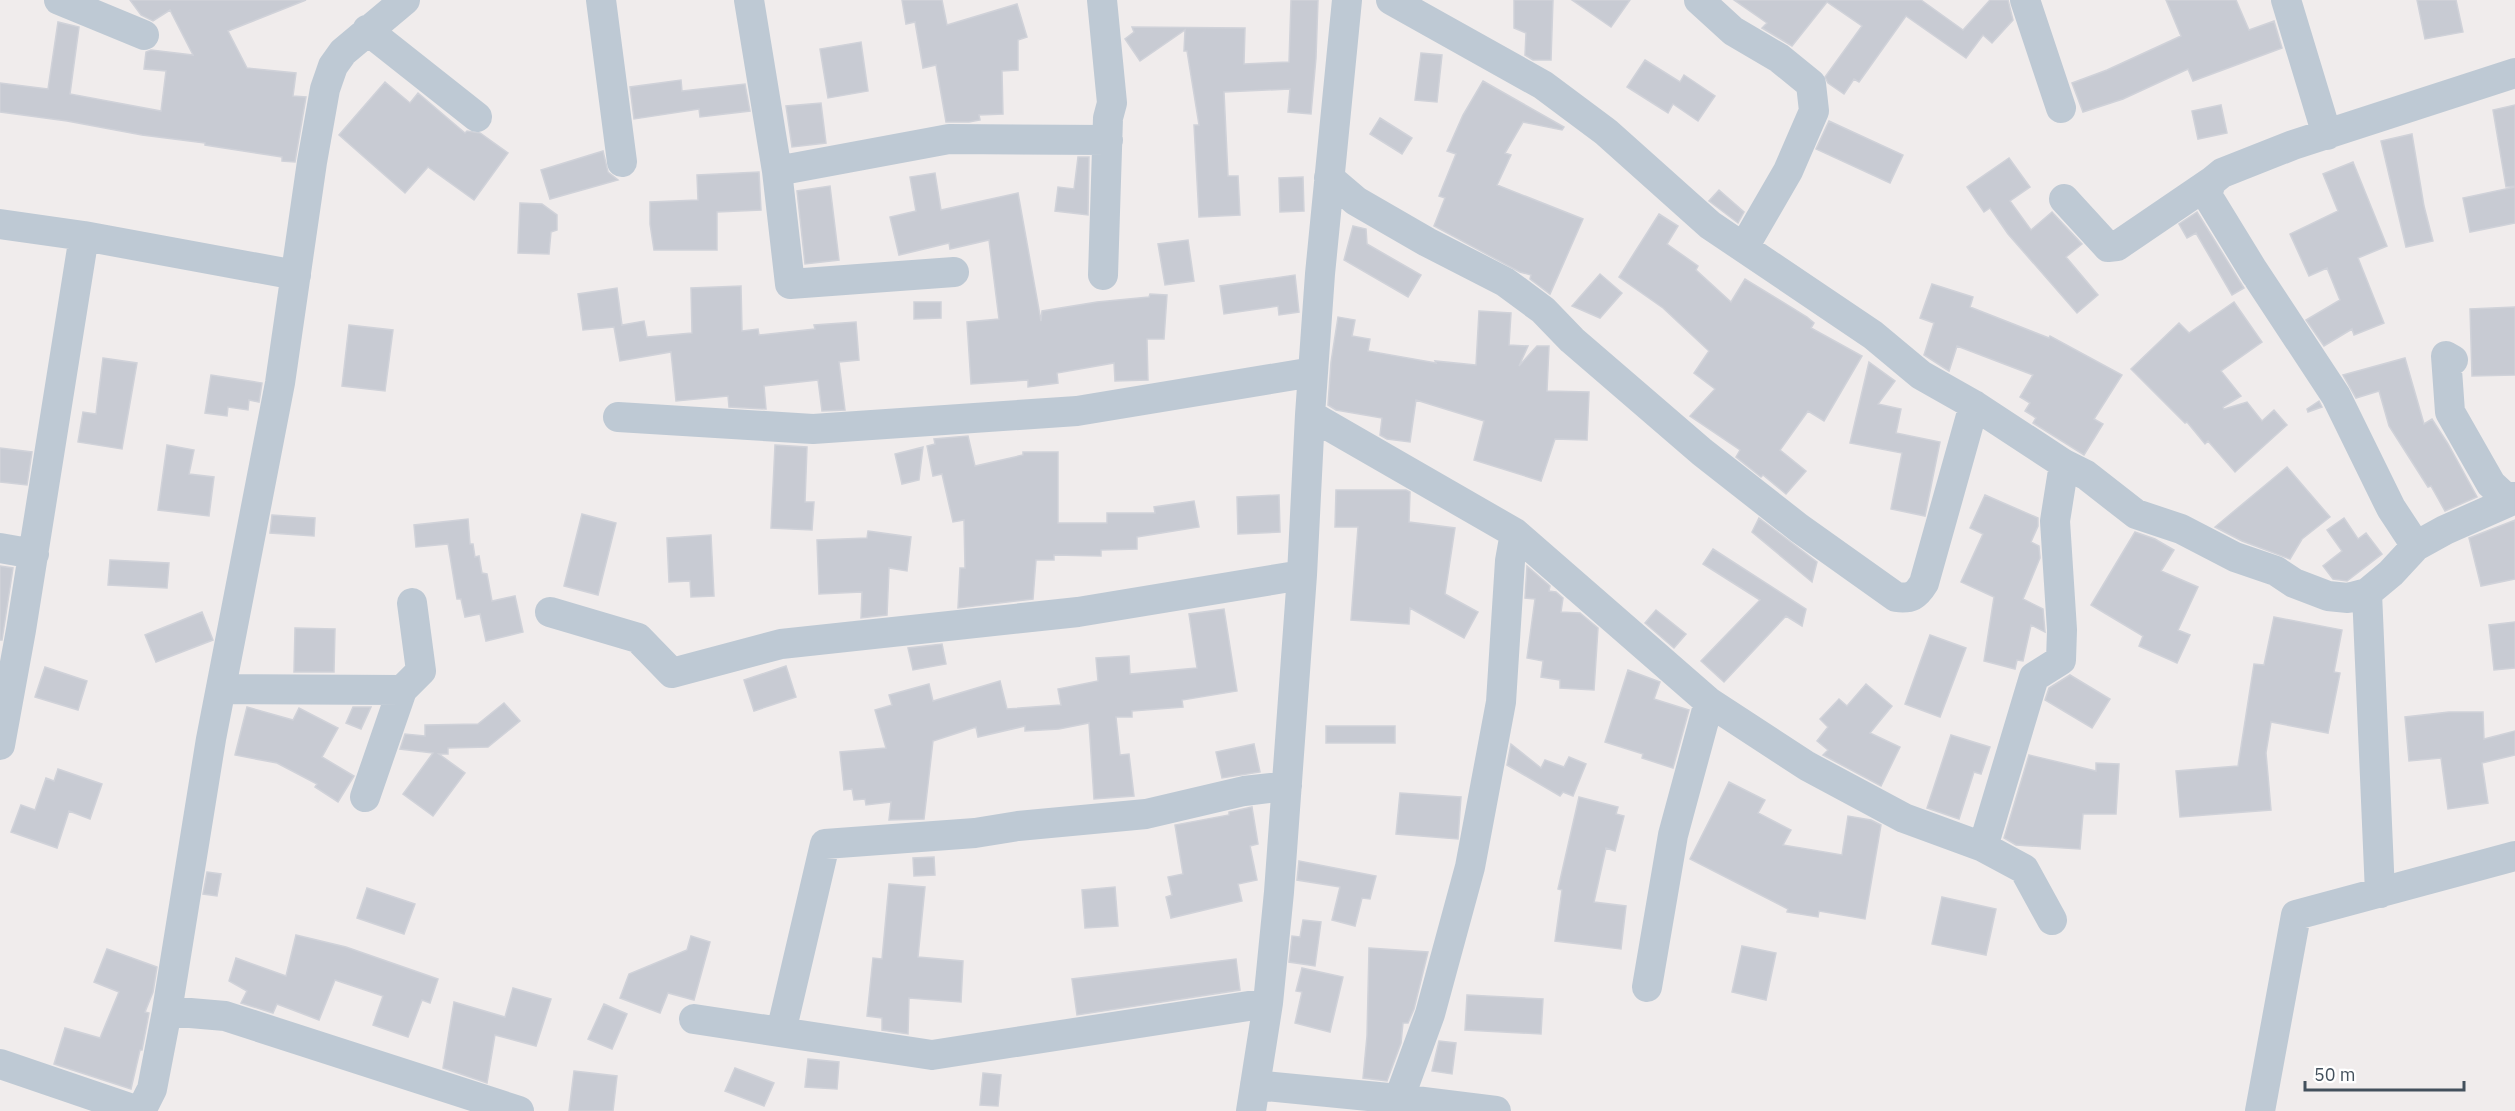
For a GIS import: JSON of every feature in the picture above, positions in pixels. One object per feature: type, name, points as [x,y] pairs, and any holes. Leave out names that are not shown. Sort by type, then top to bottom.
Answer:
[{"type":"street","points":[[59,0],[144,35]]},
{"type":"street","points":[[0,1064],[140,1111],[152,1089],[221,689],[267,458],[326,89],[333,66],[343,52],[405,0]]},
{"type":"street","points":[[600,0],[622,162]]},
{"type":"street","points":[[749,0],[777,171],[790,284],[954,272]]},
{"type":"street","points":[[1102,0],[1112,103],[1108,140],[1103,275]]},
{"type":"street","points":[[1347,0],[1313,372],[1287,786],[1268,1004],[1253,1098],[1399,1099],[1496,1111]]},
{"type":"street","points":[[1391,0],[1543,85],[1606,132],[1710,225],[1873,335],[1921,375],[1974,405],[2064,464],[2086,475],[2136,514],[2181,529],[2235,557],[2276,571],[2294,583],[2328,596],[2348,598],[2367,593],[2391,573],[2416,546],[2515,498]]},
{"type":"street","points":[[1699,0],[1733,31],[1779,58],[1811,84],[1815,111],[1788,171],[1744,247]]},
{"type":"street","points":[[2025,0],[2061,108]]},
{"type":"street","points":[[2286,0],[2327,135]]},
{"type":"street","points":[[367,30],[477,117]]},
{"type":"street","points":[[2064,200],[2108,247],[2117,246],[2223,173],[2327,135],[2515,73]]},
{"type":"street","points":[[777,171],[949,140],[1108,140]]},
{"type":"street","points":[[1329,178],[1356,201],[1427,242],[1505,282],[1543,310],[1572,340],[1702,452],[1799,528],[1896,597],[1909,599],[1917,594],[1924,583],[1974,405]]},
{"type":"street","points":[[2211,182],[2207,195],[2336,396],[2391,508],[2416,546]]},
{"type":"street","points":[[0,224],[84,236],[296,275]]},
{"type":"street","points":[[0,745],[34,554],[84,236]]},
{"type":"street","points":[[2453,360],[2445,356],[2450,412],[2491,484],[2504,496],[2515,498]]},
{"type":"street","points":[[618,417],[813,429],[1077,411],[1313,372]]},
{"type":"street","points":[[1310,415],[1515,533],[1709,702],[1807,766],[1904,818],[1983,847],[2024,869],[2052,920]]},
{"type":"street","points":[[1983,847],[2034,677],[2061,660],[2062,630],[2055,521],[2064,464]]},
{"type":"street","points":[[1399,1099],[1430,1014],[1470,867],[1501,702],[1506,600],[1515,533]]},
{"type":"street","points":[[0,548],[34,554]]},
{"type":"street","points":[[550,612],[638,638],[672,673],[781,644],[1078,612],[1302,575]]},
{"type":"street","points":[[2367,593],[2380,893]]},
{"type":"street","points":[[365,797],[402,690],[421,671],[412,603]]},
{"type":"street","points":[[221,689],[402,690]]},
{"type":"street","points":[[1647,987],[1672,835],[1709,702]]},
{"type":"street","points":[[782,1032],[825,844],[975,833],[1018,826],[1146,814],[1244,791],[1287,786]]},
{"type":"street","points":[[2260,1111],[2296,915],[2515,856]]},
{"type":"street","points":[[694,1019],[932,1055],[1268,1004]]},
{"type":"street","points":[[167,1011],[225,1016],[519,1111]]},
{"type":"building","points":[[130,0],[306,0],[228,31],[247,68],[296,73],[293,96],[306,97],[295,162],[282,161],[282,157],[205,145],[205,143],[0,112],[0,83],[48,89],[58,22],[79,27],[70,94],[161,111],[166,71],[144,69],[146,52],[151,50],[193,55],[170,10],[153,21],[141,15]]},
{"type":"building","points":[[902,0],[942,0],[947,25],[1017,4],[1027,37],[1018,40],[1018,70],[1002,71],[1003,114],[979,115],[980,120],[969,122],[946,122],[936,65],[923,68],[915,22],[906,24]]},
{"type":"building","points":[[1291,0],[1318,0],[1311,114],[1288,112],[1290,89],[1224,92],[1228,176],[1238,176],[1240,215],[1199,217],[1194,125],[1199,125],[1187,51],[1184,51],[1185,30],[1140,61],[1125,39],[1134,32],[1132,27],[1245,28],[1244,64],[1289,62]]},
{"type":"building","points":[[1514,0],[1553,0],[1551,60],[1533,60],[1525,55],[1526,33],[1514,28]]},
{"type":"building","points":[[1572,0],[1630,0],[1611,27]]},
{"type":"building","points":[[1734,0],[1921,0],[1963,30],[1990,0],[2008,0],[2013,20],[1992,43],[1983,35],[1966,58],[1906,16],[1859,82],[1854,79],[1844,94],[1828,83],[1825,77],[1862,26],[1827,2],[1792,46],[1762,28],[1767,23]]},
{"type":"building","points":[[2166,0],[2236,0],[2249,30],[2274,21],[2282,48],[2193,81],[2188,69],[2123,99],[2083,112],[2072,83],[2107,70],[2181,36]]},
{"type":"building","points":[[2417,0],[2456,0],[2463,32],[2425,39]]},
{"type":"building","points":[[861,42],[868,91],[828,98],[820,49]]},
{"type":"building","points":[[1421,53],[1442,55],[1437,102],[1415,100]]},
{"type":"building","points":[[1645,60],[1680,82],[1684,75],[1715,96],[1698,121],[1673,104],[1668,113],[1627,87]]},
{"type":"building","points":[[681,80],[682,91],[745,84],[750,111],[700,117],[699,109],[634,119],[630,87]]},
{"type":"building","points":[[1483,81],[1564,127],[1562,130],[1523,122],[1505,153],[1511,155],[1497,185],[1583,219],[1550,294],[1530,279],[1531,275],[1520,272],[1434,226],[1445,198],[1439,196],[1456,154],[1447,151],[1463,115]]},
{"type":"building","points":[[385,82],[410,103],[418,93],[465,133],[467,131],[480,133],[508,153],[474,200],[428,167],[405,193],[339,135]]},
{"type":"building","points":[[821,103],[826,143],[792,147],[786,106]]},
{"type":"building","points":[[2221,105],[2227,133],[2198,139],[2192,111]]},
{"type":"building","points":[[2515,105],[2515,186],[2506,187],[2493,110]]},
{"type":"building","points":[[1380,118],[1412,138],[1402,154],[1370,134]]},
{"type":"building","points":[[1829,121],[1903,155],[1890,183],[1816,149]]},
{"type":"building","points":[[2412,134],[2424,206],[2433,241],[2406,247],[2381,141]]},
{"type":"building","points":[[603,151],[608,172],[618,180],[550,199],[541,170]]},
{"type":"building","points":[[1078,157],[1089,157],[1088,215],[1055,211],[1058,187],[1074,189]]},
{"type":"building","points":[[2009,158],[2030,187],[2010,201],[2031,230],[2052,212],[2082,244],[2066,257],[2098,295],[2077,313],[2008,234],[1990,208],[1984,212],[1967,187]]},
{"type":"building","points":[[2353,162],[2387,246],[2358,258],[2384,323],[2354,335],[2352,329],[2324,346],[2306,320],[2340,300],[2327,268],[2309,276],[2290,234],[2338,211],[2323,174]]},
{"type":"building","points":[[759,172],[761,210],[717,212],[717,250],[654,250],[650,224],[650,202],[698,200],[697,175]]},
{"type":"building","points":[[935,173],[941,210],[1018,193],[1041,321],[1042,311],[1149,297],[1150,294],[1167,295],[1164,339],[1147,339],[1148,380],[1115,381],[1114,363],[1057,373],[1058,383],[1028,387],[1028,380],[971,384],[967,322],[999,319],[989,240],[950,249],[949,243],[899,255],[890,217],[916,211],[910,177]]},
{"type":"building","points":[[1303,177],[1304,211],[1280,212],[1279,178]]},
{"type":"building","points":[[830,186],[839,260],[805,264],[797,191]]},
{"type":"building","points":[[2515,187],[2515,223],[2470,232],[2463,198]]},
{"type":"building","points":[[1719,190],[1744,212],[1738,223],[1709,201]]},
{"type":"building","points":[[520,203],[542,204],[557,215],[557,230],[551,232],[549,254],[518,253]]},
{"type":"building","points":[[2197,212],[2244,288],[2232,295],[2196,233],[2187,238],[2179,224]]},
{"type":"building","points":[[1659,214],[1678,226],[1667,244],[1698,266],[1696,270],[1731,302],[1745,279],[1807,317],[1814,323],[1811,328],[1862,356],[1824,421],[1808,411],[1780,450],[1806,471],[1786,494],[1736,457],[1740,450],[1690,416],[1715,389],[1694,373],[1709,351],[1663,308],[1619,277]]},
{"type":"building","points":[[1353,226],[1366,229],[1367,244],[1421,275],[1408,297],[1344,260]]},
{"type":"building","points":[[1188,240],[1194,281],[1165,285],[1158,244]]},
{"type":"building","points":[[1600,274],[1622,293],[1600,318],[1572,306]]},
{"type":"building","points":[[1295,275],[1299,312],[1279,315],[1278,306],[1224,314],[1220,286]]},
{"type":"building","points":[[1932,284],[1973,297],[1970,307],[2049,338],[2050,336],[2122,375],[2094,419],[2103,424],[2084,455],[2033,423],[2036,418],[2025,411],[2030,403],[2020,397],[2033,375],[1957,346],[1949,371],[1924,355],[1934,323],[1920,318]]},
{"type":"building","points":[[741,286],[742,331],[758,329],[759,335],[815,329],[814,325],[856,322],[859,360],[839,362],[845,410],[822,411],[818,380],[764,386],[766,409],[729,407],[728,396],[676,401],[671,352],[620,361],[614,327],[583,330],[578,294],[617,288],[622,325],[644,321],[647,337],[692,333],[691,288]]},
{"type":"building","points":[[914,302],[941,302],[941,318],[914,319]]},
{"type":"building","points":[[2234,302],[2262,342],[2221,371],[2241,396],[2223,407],[2224,409],[2247,402],[2262,421],[2274,410],[2287,425],[2235,472],[2208,441],[2205,444],[2187,422],[2185,423],[2131,369],[2179,323],[2189,333]]},
{"type":"building","points":[[2515,307],[2515,375],[2472,376],[2470,309]]},
{"type":"building","points":[[1479,311],[1511,313],[1509,345],[1528,346],[1519,366],[1537,346],[1549,346],[1547,391],[1589,392],[1587,440],[1555,439],[1541,481],[1474,460],[1484,421],[1416,400],[1410,442],[1387,439],[1380,435],[1382,418],[1336,410],[1328,405],[1331,362],[1338,317],[1355,320],[1352,336],[1370,339],[1368,351],[1436,363],[1435,361],[1476,365]]},
{"type":"building","points":[[349,325],[393,330],[385,391],[342,386]]},
{"type":"building","points":[[103,358],[137,363],[122,449],[78,442],[83,412],[96,414]]},
{"type":"building","points":[[2405,358],[2424,424],[2432,419],[2477,497],[2445,511],[2431,486],[2428,487],[2389,426],[2379,391],[2356,398],[2343,375]]},
{"type":"building","points":[[1869,362],[1895,381],[1878,404],[1901,409],[1896,433],[1940,442],[1925,516],[1891,509],[1902,453],[1850,443]]},
{"type":"building","points":[[211,375],[262,383],[259,402],[249,400],[248,410],[228,407],[227,416],[205,413]]},
{"type":"building","points":[[2319,401],[2322,407],[2308,412],[2307,409]]},
{"type":"building","points":[[968,436],[975,466],[1023,455],[1023,452],[1058,452],[1058,523],[1107,523],[1107,513],[1155,513],[1154,507],[1194,501],[1199,527],[1137,537],[1137,549],[1101,550],[1101,556],[1054,555],[1054,560],[1036,560],[1033,599],[958,608],[960,568],[965,568],[964,520],[953,522],[942,474],[933,476],[927,446],[935,444],[934,439]]},
{"type":"building","points":[[167,445],[194,450],[189,474],[214,477],[209,516],[158,510]]},
{"type":"building","points":[[775,445],[807,447],[805,502],[814,502],[812,530],[771,528]]},
{"type":"building","points":[[923,447],[919,480],[902,484],[895,454]]},
{"type":"building","points":[[0,448],[32,452],[27,485],[0,482]]},
{"type":"building","points":[[2287,467],[2330,517],[2302,539],[2290,559],[2242,541],[2215,527]]},
{"type":"building","points":[[1336,490],[1406,490],[1410,492],[1409,522],[1455,528],[1445,594],[1478,612],[1464,638],[1410,608],[1409,624],[1351,620],[1358,527],[1335,527]]},
{"type":"building","points":[[1279,495],[1280,532],[1238,534],[1237,497]]},
{"type":"building","points":[[1985,495],[2038,518],[2038,526],[2031,542],[2039,546],[2040,558],[2023,599],[2043,609],[2045,632],[2031,625],[2023,661],[2017,660],[2015,669],[1984,661],[1994,597],[1961,582],[1983,534],[1970,528]]},
{"type":"building","points":[[582,514],[616,523],[598,595],[564,586]]},
{"type":"building","points":[[272,515],[315,518],[314,536],[270,533]]},
{"type":"building","points":[[1759,518],[1817,562],[1812,582],[1752,532]]},
{"type":"building","points":[[2344,518],[2358,539],[2366,533],[2382,554],[2347,581],[2333,579],[2323,566],[2342,551],[2327,530]]},
{"type":"building","points":[[468,519],[470,544],[473,544],[475,557],[479,556],[482,573],[487,574],[492,601],[515,596],[523,632],[486,641],[480,614],[465,617],[461,599],[457,599],[448,544],[416,547],[414,525]]},
{"type":"building","points":[[2515,520],[2515,579],[2481,586],[2469,538]]},
{"type":"building","points":[[868,531],[911,537],[907,571],[889,568],[887,615],[861,618],[862,592],[819,594],[817,540],[867,538]]},
{"type":"building","points":[[2135,532],[2155,539],[2174,550],[2161,571],[2198,587],[2178,630],[2190,635],[2177,663],[2139,646],[2143,636],[2091,605]]},
{"type":"building","points":[[711,535],[714,596],[691,597],[690,581],[669,582],[667,538]]},
{"type":"building","points":[[1713,549],[1806,609],[1802,626],[1786,616],[1724,682],[1701,661],[1760,600],[1703,564]]},
{"type":"building","points":[[110,560],[169,563],[167,588],[108,585]]},
{"type":"building","points":[[0,566],[13,568],[2,640],[0,640]]},
{"type":"building","points":[[1527,566],[1550,586],[1549,591],[1556,592],[1563,598],[1561,612],[1580,613],[1598,628],[1594,690],[1560,688],[1560,680],[1541,677],[1543,661],[1527,658],[1535,599],[1525,598]]},
{"type":"building","points":[[1224,609],[1237,691],[1182,700],[1183,707],[1132,711],[1132,717],[1116,717],[1120,755],[1129,754],[1134,796],[1094,799],[1089,723],[1059,729],[1025,731],[1025,726],[978,737],[976,727],[933,741],[924,819],[889,820],[891,802],[866,805],[865,799],[854,800],[852,789],[844,790],[840,752],[886,748],[875,710],[892,705],[889,695],[929,684],[933,701],[1000,681],[1007,709],[1061,705],[1058,689],[1098,681],[1096,658],[1129,656],[1130,674],[1197,668],[1189,614]]},
{"type":"building","points":[[1656,610],[1686,634],[1674,648],[1645,623]]},
{"type":"building","points":[[202,612],[213,640],[156,662],[145,635]]},
{"type":"building","points":[[2274,617],[2342,630],[2334,672],[2340,673],[2328,733],[2271,722],[2266,753],[2271,810],[2180,817],[2176,771],[2238,766],[2254,664],[2264,665]]},
{"type":"building","points":[[2515,622],[2515,668],[2494,670],[2489,625]]},
{"type":"building","points":[[295,628],[335,629],[334,672],[294,672]]},
{"type":"building","points":[[1930,635],[1966,648],[1940,717],[1905,704]]},
{"type":"building","points":[[942,644],[946,664],[913,670],[908,648]]},
{"type":"building","points":[[786,666],[796,697],[754,711],[744,680]]},
{"type":"building","points":[[45,667],[87,681],[78,710],[35,697]]},
{"type":"building","points":[[1628,670],[1660,682],[1654,699],[1689,710],[1673,768],[1642,758],[1643,754],[1605,742]]},
{"type":"building","points":[[2070,675],[2110,699],[2092,728],[2045,700],[2049,688]]},
{"type":"building","points":[[1866,684],[1892,706],[1870,733],[1900,747],[1881,786],[1823,755],[1828,750],[1817,741],[1828,727],[1820,719],[1839,699],[1847,706]]},
{"type":"building","points":[[504,703],[520,721],[488,747],[448,748],[448,754],[439,754],[465,773],[433,816],[403,794],[433,753],[400,749],[405,734],[425,736],[425,725],[478,724]]},
{"type":"building","points":[[247,707],[293,720],[299,708],[338,728],[322,757],[354,776],[338,802],[315,787],[317,784],[277,763],[235,755]]},
{"type":"building","points":[[353,707],[371,707],[361,729],[346,723]]},
{"type":"building","points":[[2449,712],[2483,712],[2484,739],[2515,731],[2515,755],[2482,763],[2488,803],[2448,809],[2441,758],[2409,761],[2405,717]]},
{"type":"building","points":[[1326,726],[1395,726],[1395,743],[1326,743]]},
{"type":"building","points":[[1951,735],[1990,747],[1981,774],[1974,772],[1959,819],[1927,808]]},
{"type":"building","points":[[1254,744],[1260,772],[1222,778],[1216,752]]},
{"type":"building","points":[[1511,744],[1541,768],[1545,760],[1564,767],[1569,757],[1586,764],[1573,796],[1563,792],[1560,796],[1507,765]]},
{"type":"building","points":[[2029,755],[2096,771],[2096,763],[2119,764],[2116,814],[2083,814],[2080,849],[2016,845],[2004,838]]},
{"type":"building","points":[[58,769],[102,784],[90,819],[69,811],[57,848],[11,832],[21,805],[35,810],[46,778],[54,781]]},
{"type":"building","points":[[1729,782],[1765,800],[1758,813],[1791,830],[1783,845],[1842,855],[1848,816],[1871,820],[1881,825],[1865,919],[1819,911],[1818,917],[1787,912],[1788,909],[1690,859]]},
{"type":"building","points":[[1400,793],[1461,797],[1458,839],[1396,834]]},
{"type":"building","points":[[1579,797],[1618,807],[1616,814],[1624,816],[1615,851],[1606,848],[1594,902],[1626,906],[1621,949],[1555,941],[1562,890],[1558,889]]},
{"type":"building","points":[[1252,807],[1258,844],[1250,846],[1257,880],[1238,884],[1242,901],[1171,918],[1166,897],[1172,895],[1168,877],[1183,874],[1175,825],[1229,815],[1229,812]]},
{"type":"building","points":[[934,857],[935,875],[914,876],[913,858]]},
{"type":"building","points":[[1299,861],[1376,876],[1370,899],[1362,898],[1355,926],[1332,920],[1340,887],[1297,880]]},
{"type":"building","points":[[207,872],[221,874],[217,896],[203,894]]},
{"type":"building","points":[[889,884],[925,887],[918,957],[963,961],[961,1002],[909,998],[908,1034],[882,1030],[882,1018],[867,1016],[873,958],[882,959]]},
{"type":"building","points":[[1115,887],[1118,926],[1085,928],[1082,890]]},
{"type":"building","points":[[367,888],[415,904],[404,934],[357,918]]},
{"type":"building","points":[[1942,897],[1996,909],[1986,955],[1932,944]]},
{"type":"building","points":[[1303,920],[1321,922],[1315,966],[1289,962],[1292,936],[1300,937]]},
{"type":"building","points":[[296,935],[346,947],[438,979],[430,1003],[422,1000],[408,1037],[373,1025],[383,996],[335,980],[319,1020],[277,1004],[273,1013],[241,1003],[247,991],[229,981],[236,958],[286,976]]},
{"type":"building","points":[[691,936],[710,942],[694,1000],[668,993],[660,1013],[620,998],[629,974],[687,950]]},
{"type":"building","points":[[1742,946],[1776,953],[1766,1000],[1732,992]]},
{"type":"building","points":[[1369,948],[1428,952],[1414,1009],[1408,1023],[1403,1023],[1401,1043],[1387,1081],[1363,1078],[1367,1036]]},
{"type":"building","points":[[107,949],[157,967],[153,992],[145,1012],[149,1013],[142,1050],[140,1050],[131,1089],[54,1064],[65,1028],[100,1038],[119,992],[94,982]]},
{"type":"building","points":[[1236,959],[1240,990],[1077,1015],[1072,979]]},
{"type":"building","points":[[1302,968],[1343,977],[1330,1032],[1295,1023],[1302,992],[1296,991]]},
{"type":"building","points":[[513,988],[551,999],[536,1046],[495,1035],[487,1083],[443,1068],[454,1002],[505,1017]]},
{"type":"building","points":[[1467,995],[1543,999],[1541,1034],[1465,1030]]},
{"type":"building","points":[[604,1004],[627,1014],[612,1049],[588,1039]]},
{"type":"building","points":[[1439,1041],[1456,1043],[1452,1074],[1432,1071]]},
{"type":"building","points":[[808,1059],[839,1062],[837,1089],[805,1087]]},
{"type":"building","points":[[735,1068],[774,1083],[764,1106],[725,1091]]},
{"type":"building","points":[[574,1071],[617,1076],[613,1111],[569,1111]]},
{"type":"building","points":[[983,1073],[1001,1075],[998,1106],[980,1105]]}]
